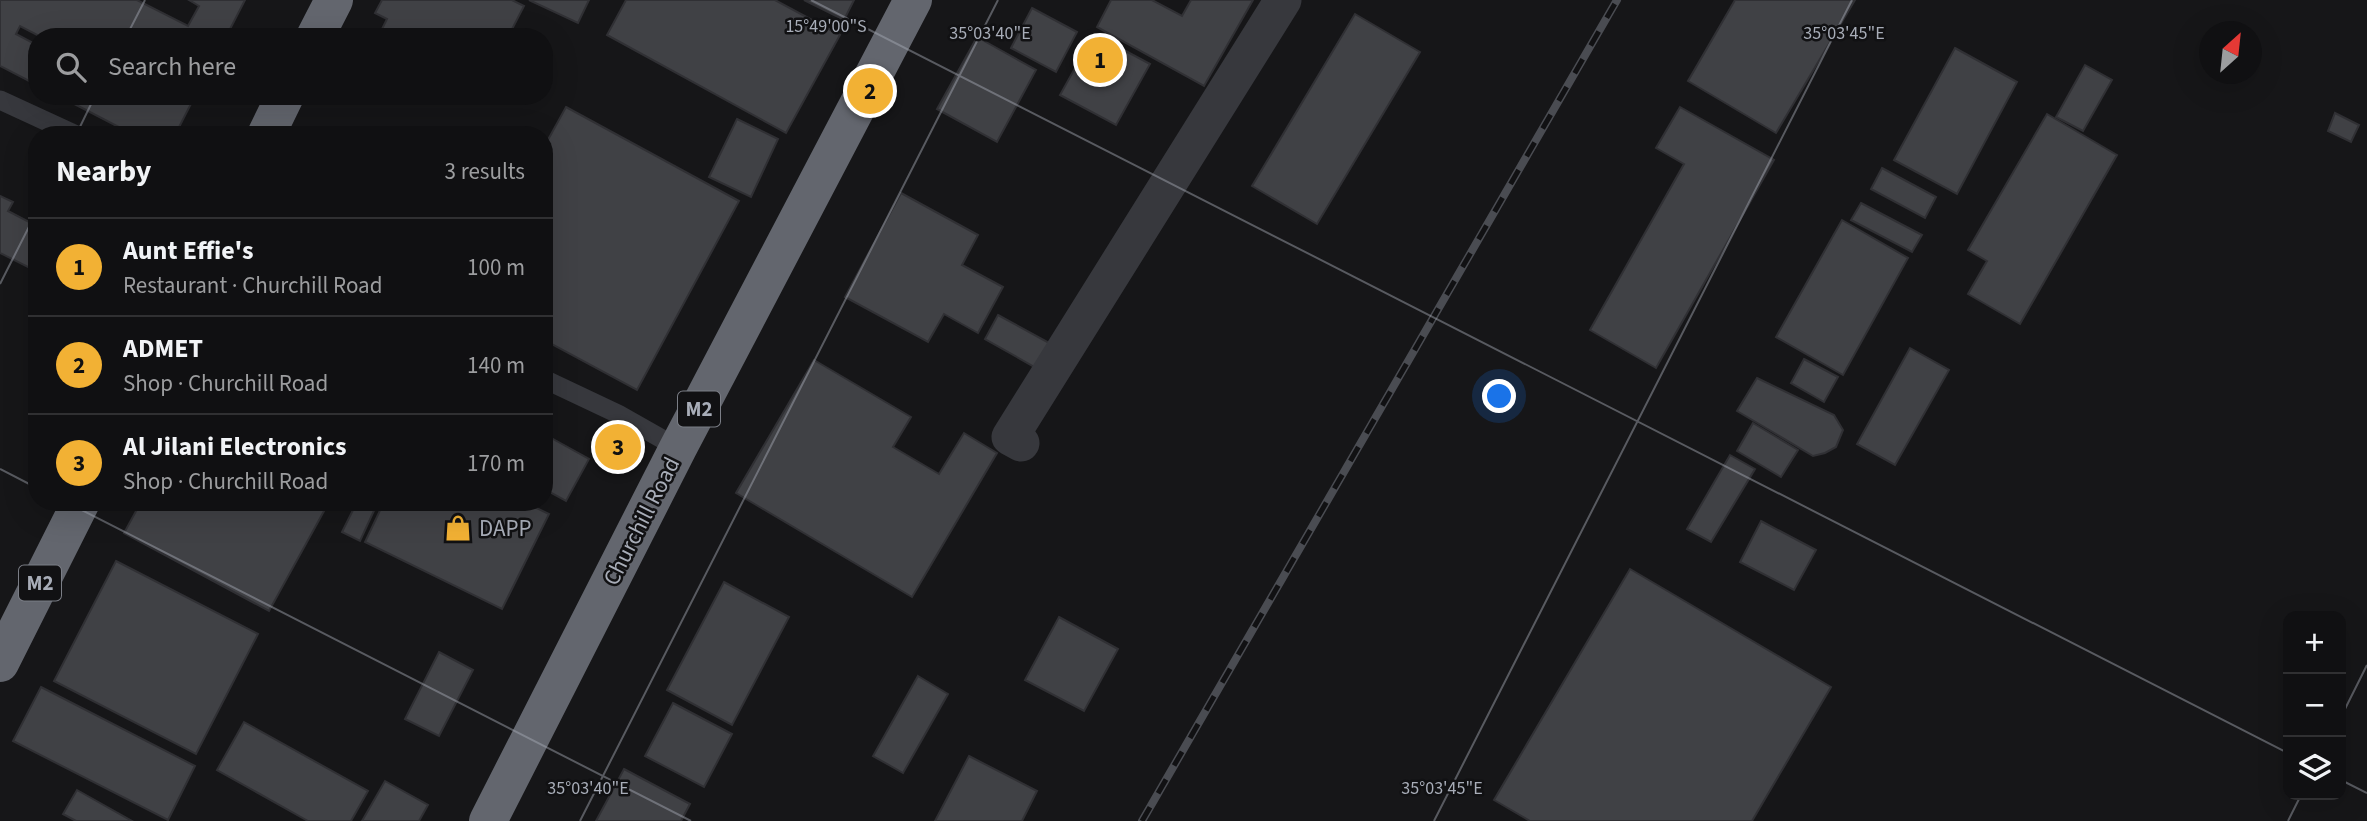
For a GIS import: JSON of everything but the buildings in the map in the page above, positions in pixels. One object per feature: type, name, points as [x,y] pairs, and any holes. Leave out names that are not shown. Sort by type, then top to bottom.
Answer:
[{"type":"highway","points":[[320,28],[334,0]]},
{"type":"highway","name":"Churchill Road","points":[[488,821],[678,448],[913,0]]},
{"type":"highway","points":[[270,126],[280,105]]},
{"type":"highway","name":"M2","points":[[0,663],[76,511]]},
{"type":"street","points":[[1021,443],[1010,438],[1158,196],[1283,0]]},
{"type":"lane","points":[[0,100],[56,126]]},
{"type":"lane","points":[[553,383],[618,414],[678,448]]},
{"type":"railway","points":[[1142,821],[1617,0]]},
{"type":"place","name":"Aunt Effie's","points":[[1100,60]]},
{"type":"place","name":"ADMET","points":[[870,91]]},
{"type":"place","name":"Al Jilani Electronics","points":[[618,447]]},
{"type":"place","name":"DAPP","points":[[458,528]]}]
